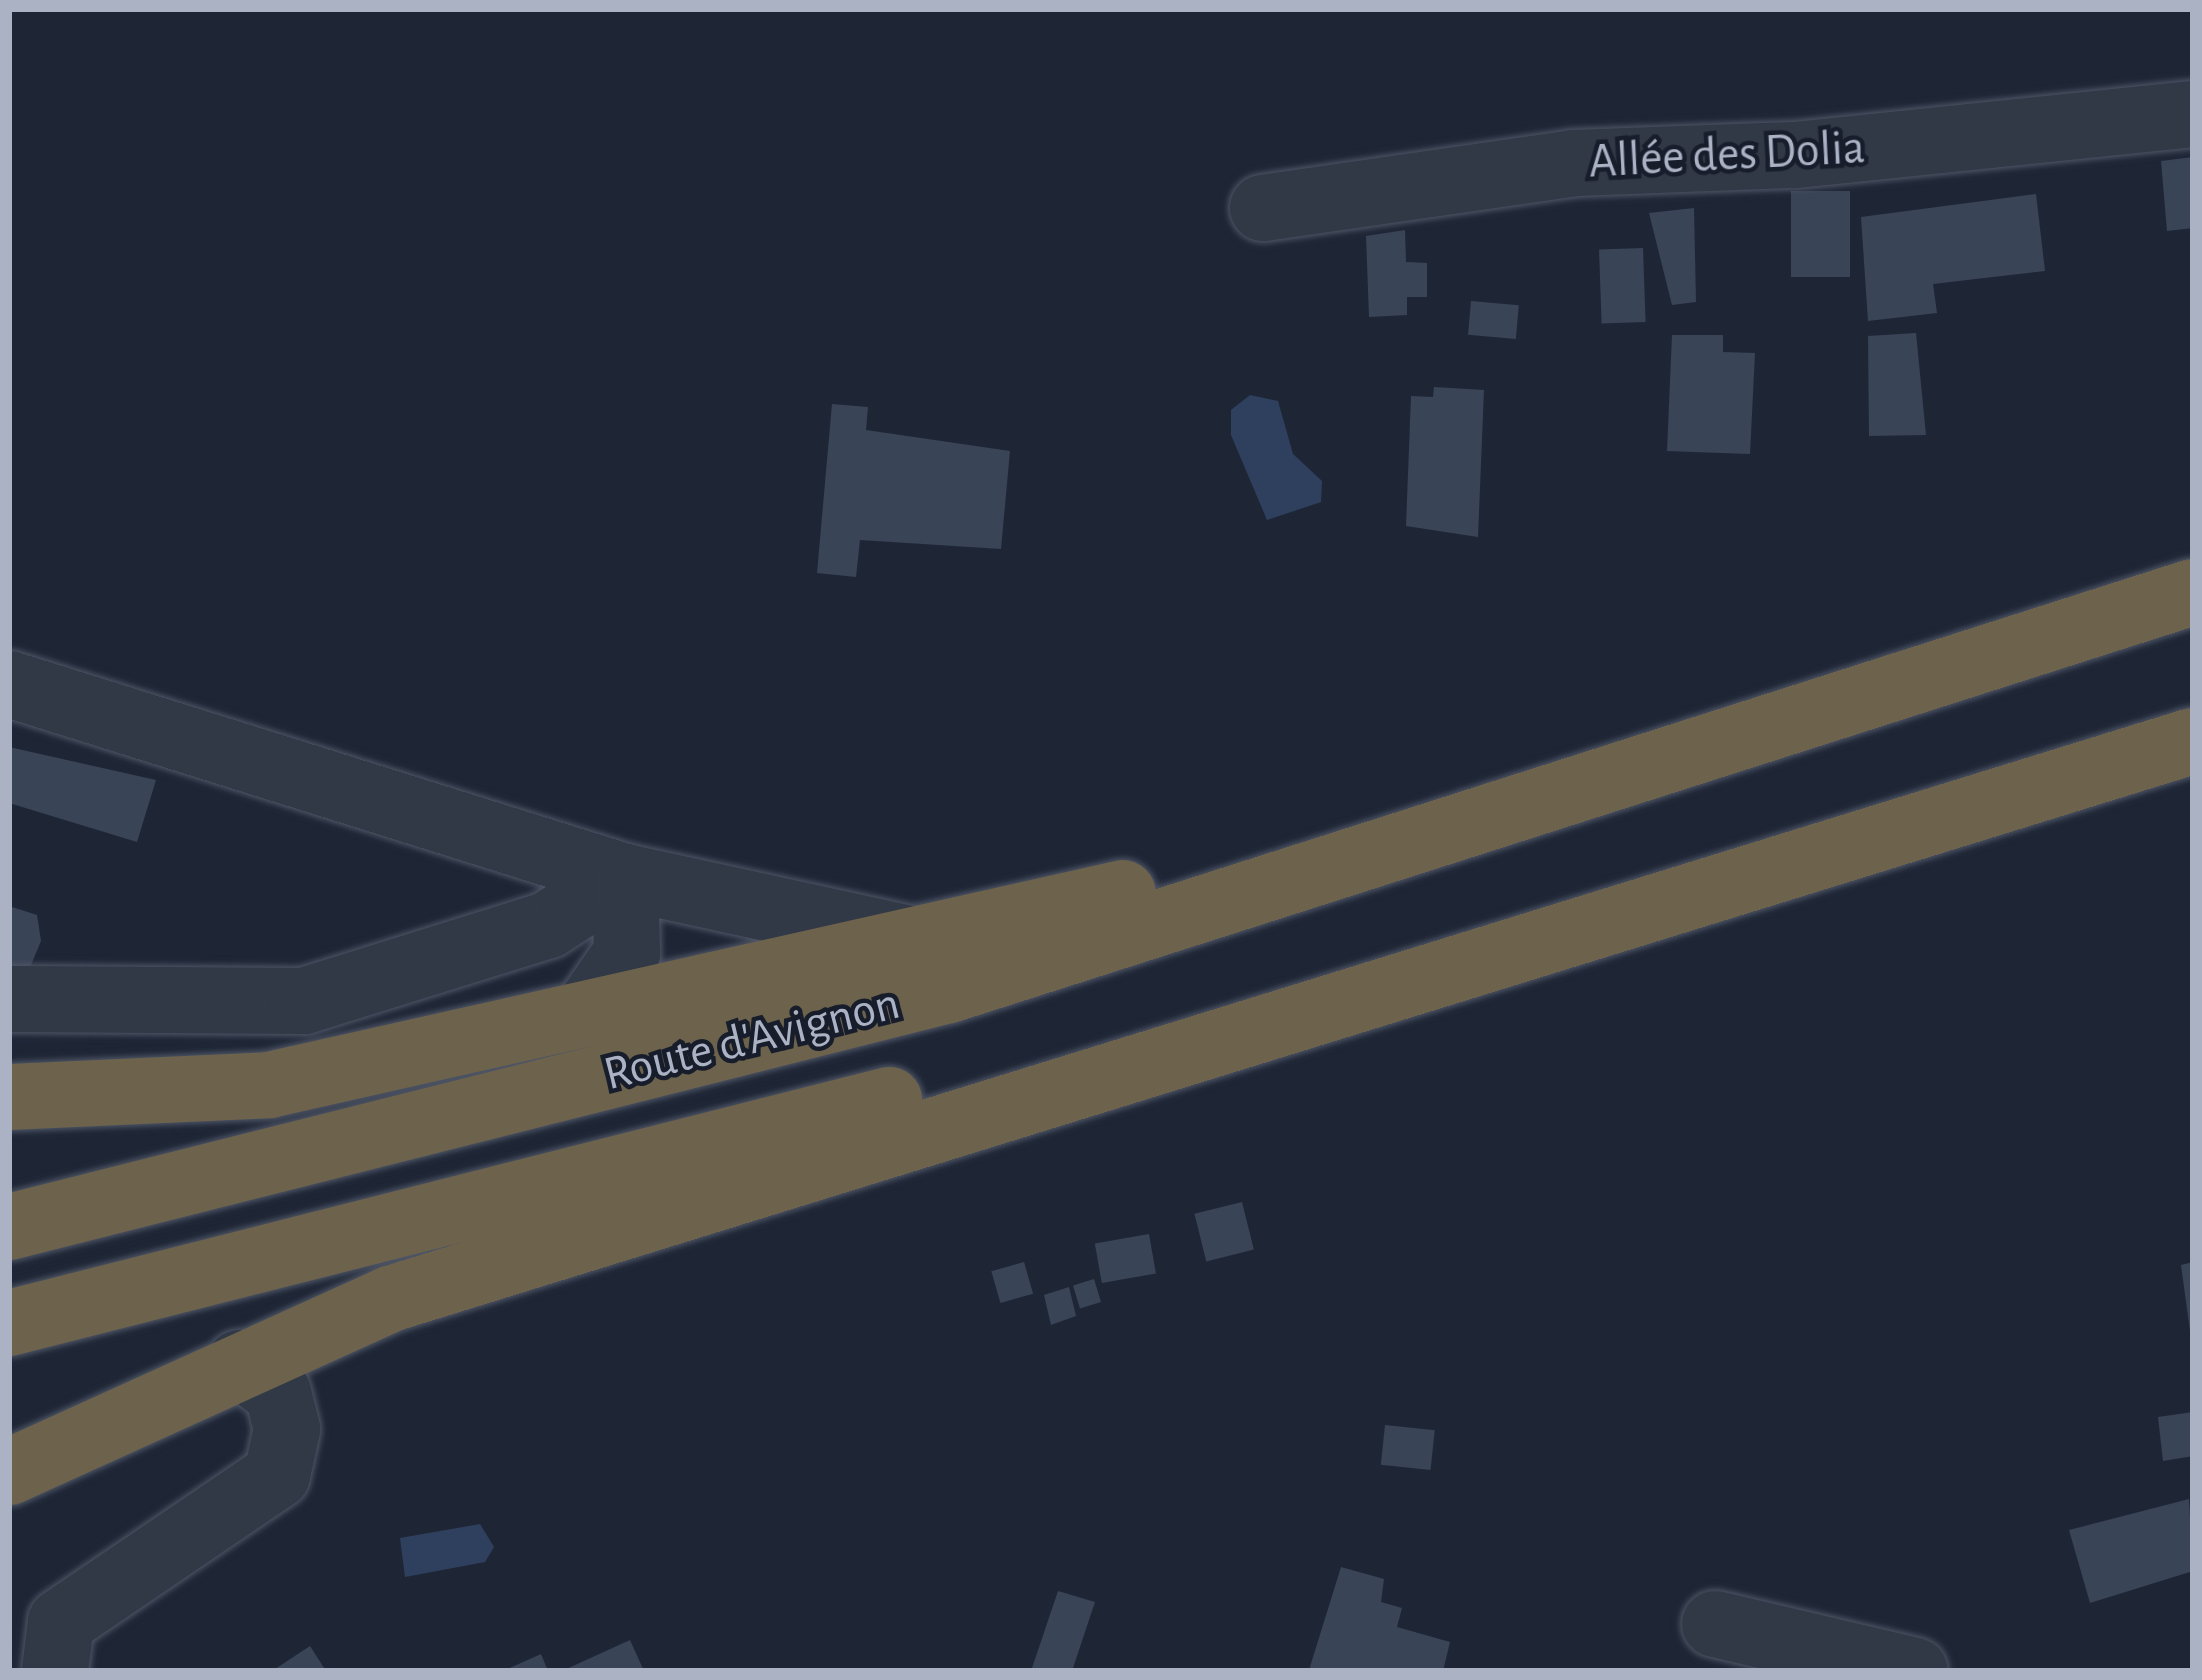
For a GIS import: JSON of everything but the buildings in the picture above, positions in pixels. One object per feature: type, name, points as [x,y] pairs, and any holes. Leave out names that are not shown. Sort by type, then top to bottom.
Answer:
[{"type":"highway","points":[[9,1097],[268,1085],[524,1035],[586,1012],[1484,813],[2193,592]]},
{"type":"highway","points":[[9,1472],[239,1363],[390,1298],[1395,980],[2193,741]]},
{"type":"highway","name":"Route d'Avignon","points":[[9,1227],[949,990],[1484,813]]},
{"type":"highway","points":[[9,1323],[1395,980]]},
{"type":"street","name":"Allée des Dolia","points":[[1263,208],[1574,163],[1957,142],[2193,114]]},
{"type":"street","points":[[9,684],[610,872],[915,940]]},
{"type":"street","points":[[9,999],[304,1001],[548,926],[610,872]]},
{"type":"street","points":[[586,1012],[627,953],[610,872]]},
{"type":"street","points":[[55,1671],[61,1622],[277,1475],[286,1429],[278,1394],[239,1363]]},
{"type":"street","points":[[1715,1624],[1916,1671]]},
{"type":"water","points":[[1250,395],[1278,401],[1293,454],[1322,481],[1321,502],[1267,520],[1231,435],[1231,410]]},
{"type":"water","points":[[480,1524],[494,1547],[485,1562],[405,1577],[400,1538]]}]
